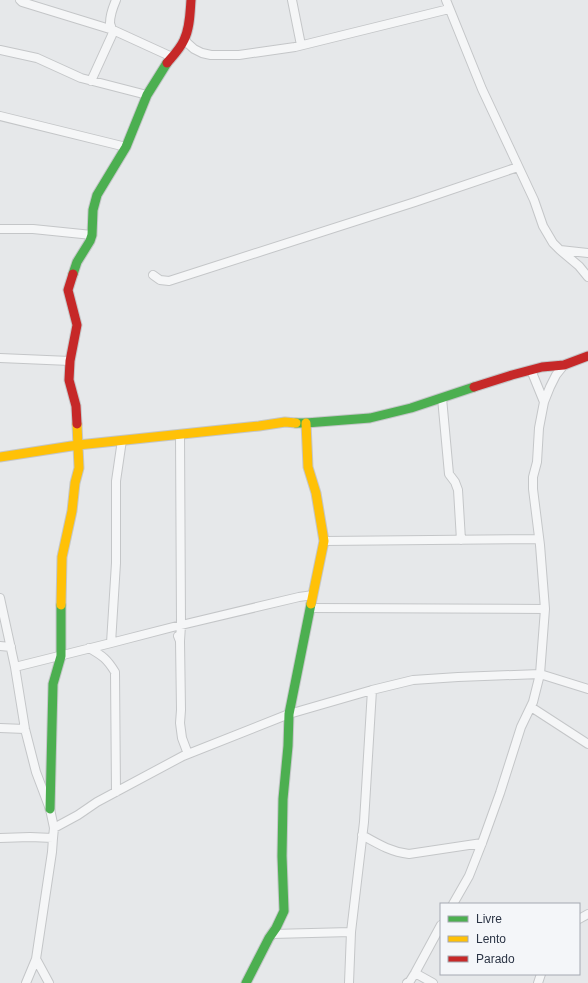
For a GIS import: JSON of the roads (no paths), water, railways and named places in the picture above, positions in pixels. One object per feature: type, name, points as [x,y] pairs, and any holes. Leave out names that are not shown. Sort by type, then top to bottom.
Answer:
[{"type":"street","points":[[20,0],[22,2],[113,30],[172,57]]},
{"type":"street","points":[[92,81],[112,35],[113,30],[110,24],[111,12],[116,0]]},
{"type":"street","points":[[50,809],[53,684],[60,656],[62,557],[79,468],[76,406],[69,380],[70,361],[76,325],[68,290],[77,262],[92,235],[93,210],[96,195],[126,147],[147,95],[165,64],[178,50],[184,40],[188,28],[191,0]]},
{"type":"street","points":[[292,0],[301,45]]},
{"type":"street","points":[[446,0],[482,89],[534,200],[543,226],[553,244],[579,266],[588,277]]},
{"type":"street","points":[[184,40],[194,49],[202,53],[211,55],[238,55],[301,45],[449,9]]},
{"type":"street","points":[[0,50],[37,58],[81,78],[147,95]]},
{"type":"street","points":[[0,116],[126,147]]},
{"type":"street","points":[[153,275],[160,280],[169,281],[518,167]]},
{"type":"street","points":[[0,229],[33,229],[92,235]]},
{"type":"street","points":[[560,250],[588,253]]},
{"type":"street","points":[[0,457],[78,445],[285,422],[306,423],[370,418],[411,408],[531,370],[542,367],[564,365],[588,356]]},
{"type":"street","points":[[0,358],[70,361]]},
{"type":"street","points":[[454,903],[469,876],[482,843],[521,727],[531,707],[540,674],[545,609],[533,477],[537,462],[544,402],[556,375],[564,365]]},
{"type":"street","points":[[531,370],[544,402]]},
{"type":"street","points":[[442,398],[449,474],[455,482],[458,490],[461,540]]},
{"type":"street","points":[[246,983],[284,911],[282,856],[283,799],[288,746],[289,714],[324,541],[316,493],[308,467],[306,423]]},
{"type":"street","points":[[180,434],[177,626],[180,641],[180,723],[182,738],[188,754]]},
{"type":"street","points":[[111,643],[116,563],[116,482],[122,440]]},
{"type":"street","points":[[324,541],[539,539]]},
{"type":"street","points":[[15,667],[177,626],[313,595]]},
{"type":"street","points":[[0,598],[15,667],[25,729],[36,772],[50,809],[54,828],[52,852],[36,959],[26,983]]},
{"type":"street","points":[[310,608],[545,609]]},
{"type":"street","points":[[0,646],[11,647]]},
{"type":"street","points":[[89,648],[102,655],[109,662],[115,672],[116,792]]},
{"type":"street","points":[[54,828],[78,815],[97,802],[188,754],[289,714],[372,690],[413,680],[540,674],[588,689]]},
{"type":"street","points":[[349,983],[351,932],[364,822],[372,690]]},
{"type":"street","points":[[531,707],[588,744]]},
{"type":"street","points":[[0,728],[25,729]]},
{"type":"street","points":[[362,835],[390,850],[409,854],[482,843]]},
{"type":"street","points":[[0,838],[52,838]]},
{"type":"street","points":[[407,983],[415,973],[440,927]]},
{"type":"street","points":[[272,934],[351,932]]},
{"type":"street","points":[[36,959],[49,983]]},
{"type":"street","points":[[415,973],[433,983]]}]
